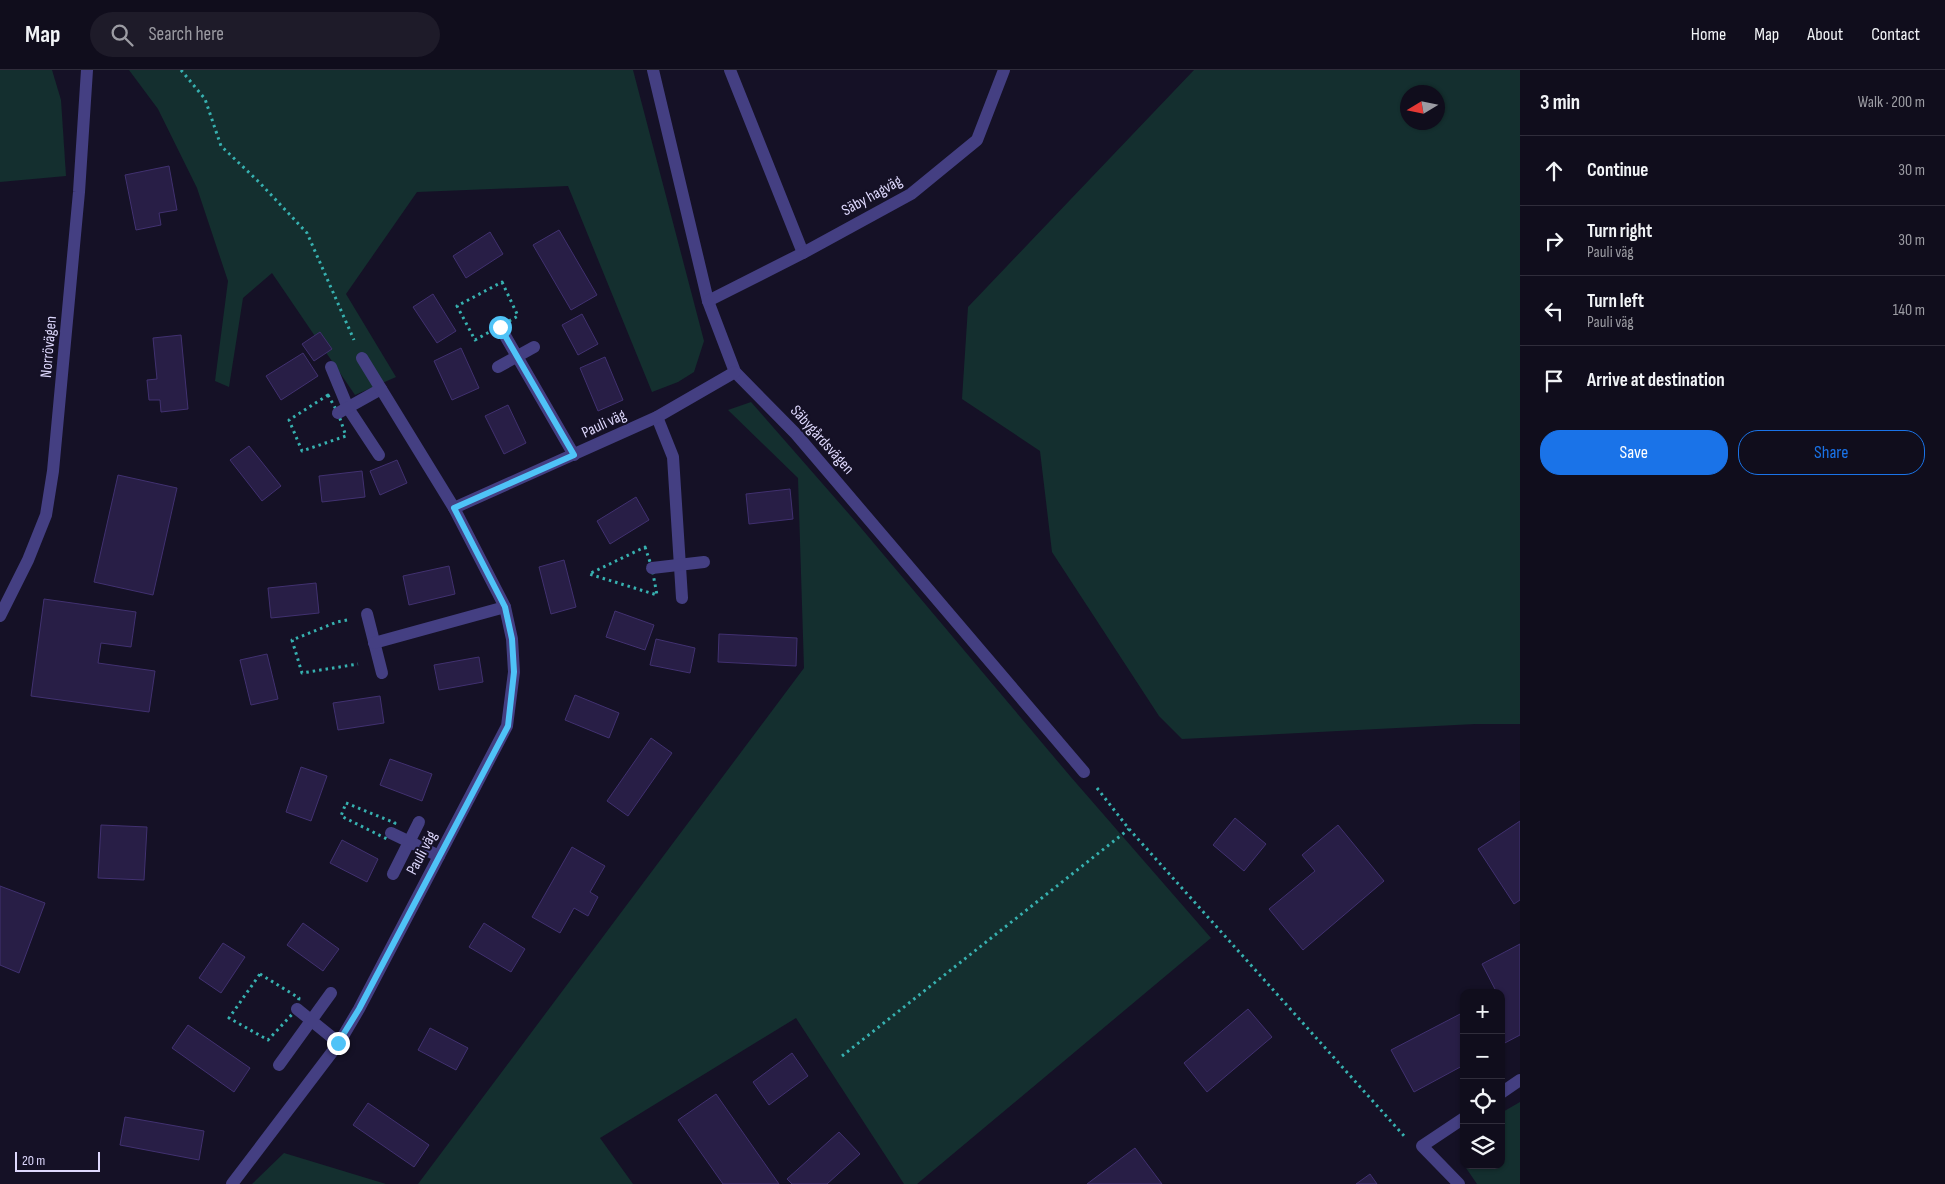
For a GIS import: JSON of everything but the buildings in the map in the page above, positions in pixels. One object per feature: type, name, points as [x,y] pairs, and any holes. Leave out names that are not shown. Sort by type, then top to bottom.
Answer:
[{"type":"street","name":"Norrövägen","points":[[0,616],[28,560],[46,515],[54,471],[79,192],[87,70]]},
{"type":"street","name":"Säbygårdsvägen","points":[[653,70],[708,301],[735,372],[796,434],[1084,772]]},
{"type":"street","points":[[730,70],[803,253]]},
{"type":"street","name":"Säby hagväg","points":[[708,301],[803,253],[911,194],[977,140],[1004,70]]},
{"type":"street","points":[[500,327],[574,455]]},
{"type":"street","points":[[498,367],[534,348]]},
{"type":"street","name":"Pauli väg","points":[[232,1184],[338,1043],[359,1009],[508,726],[514,672],[512,639],[505,607],[454,508],[362,358]]},
{"type":"street","points":[[332,367],[343,411],[379,455]]},
{"type":"street","name":"Pauli väg","points":[[454,508],[657,418],[735,372]]},
{"type":"street","points":[[343,411],[381,389]]},
{"type":"street","points":[[657,418],[672,457],[682,598]]},
{"type":"street","points":[[652,568],[704,562]]},
{"type":"street","points":[[374,643],[505,607]]},
{"type":"street","points":[[368,616],[380,666]]},
{"type":"street","points":[[393,874],[419,822]]},
{"type":"street","points":[[391,833],[439,856]]},
{"type":"street","points":[[279,1065],[331,993]]},
{"type":"street","points":[[297,1009],[338,1043]]},
{"type":"street","points":[[1505,1090],[1520,1080]]},
{"type":"street","points":[[1459,1184],[1422,1146],[1460,1121]]},
{"type":"path","points":[[181,70],[205,100],[221,146],[260,183],[306,234],[362,358]]},
{"type":"path","points":[[328,396],[343,411],[346,436],[302,451],[289,420],[328,396]]},
{"type":"path","points":[[645,547],[652,568],[656,595],[589,574],[645,547]]},
{"type":"path","points":[[368,616],[337,622],[292,640],[302,674],[380,666]]},
{"type":"path","points":[[1084,772],[1129,829],[1408,1140]]},
{"type":"path","points":[[346,803],[395,823],[391,833],[387,839],[341,816],[346,803]]},
{"type":"path","points":[[842,1056],[1129,829]]},
{"type":"path","points":[[260,974],[299,998],[297,1009],[268,1040],[229,1018],[260,974]]},
{"type":"green space","points":[[0,70],[52,70],[61,100],[66,176],[0,182]]},
{"type":"green space","points":[[129,70],[633,70],[704,341],[694,372],[678,382],[652,392],[568,186],[417,192],[346,294],[396,377],[355,395],[272,273],[243,298],[229,387],[215,381],[228,281],[197,188],[158,109]]},
{"type":"green space","points":[[1194,70],[1520,70],[1520,724],[1475,724],[1182,739],[1159,716],[1052,552],[1040,451],[962,399],[968,307]]},
{"type":"green space","points":[[751,402],[856,522],[1070,776],[1211,938],[917,1184],[904,1184],[796,1018],[600,1138],[633,1184],[418,1184],[804,668],[798,478],[728,410]]},
{"type":"green space","points":[[1520,1102],[1520,1184],[1477,1184],[1467,1169],[1505,1169],[1505,1111]]},
{"type":"green space","points":[[284,1153],[386,1184],[252,1184]]},
{"type":"route","points":[[338,1043],[359,1009],[508,726],[514,672],[512,639],[505,607],[454,508],[574,455],[500,327]]}]
